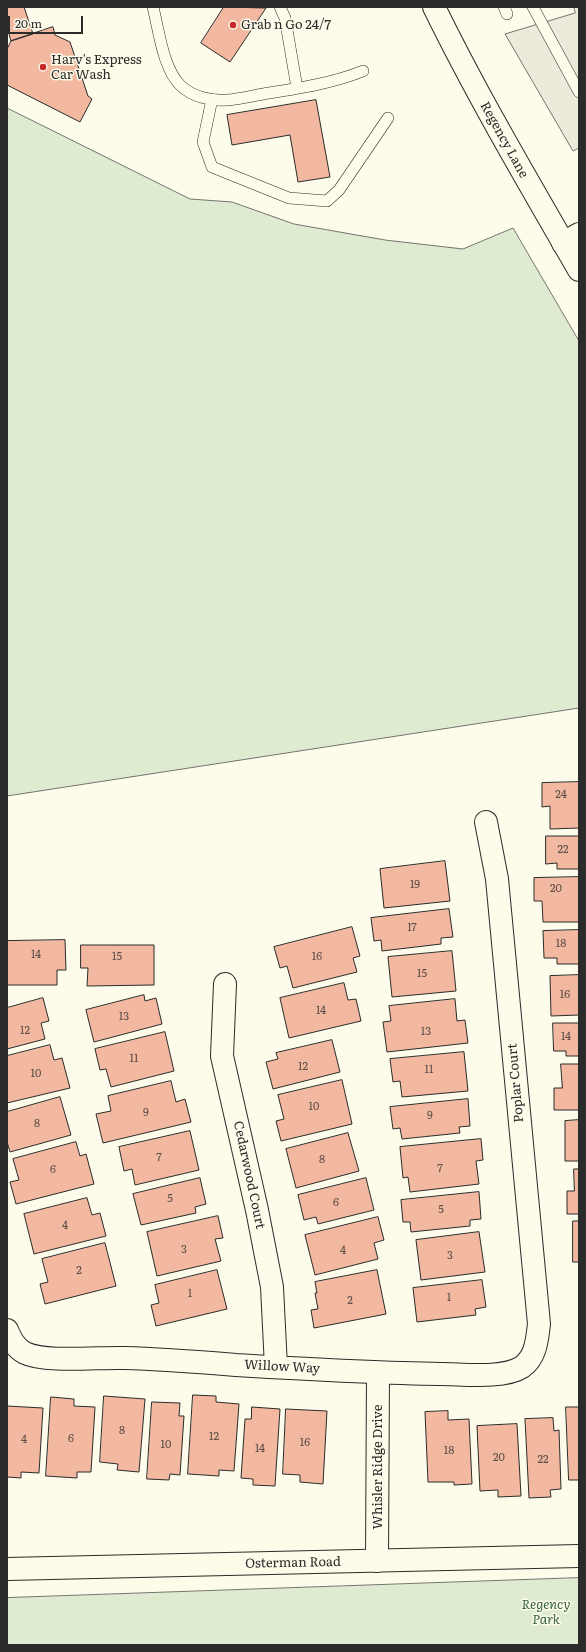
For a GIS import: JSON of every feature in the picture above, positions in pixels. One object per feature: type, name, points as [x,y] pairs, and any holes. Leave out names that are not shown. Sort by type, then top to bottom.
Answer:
[{"type":"street","name":"Regency Lane","points":[[434,7],[461,63],[502,137],[571,238],[579,270]]},
{"type":"street","name":"Poplar Court","points":[[486,822],[498,886],[539,1324],[536,1346]]},
{"type":"street","name":"Cedarwood Court","points":[[225,984],[222,1056],[257,1210],[272,1286],[276,1367]]},
{"type":"street","name":"Willow Way","points":[[12,1338],[26,1353],[46,1358],[124,1358],[378,1373],[507,1373],[521,1367],[531,1358],[536,1346]]},
{"type":"street","name":"Whisler Ridge Drive","points":[[378,1373],[378,1561]]},
{"type":"street","name":"Osterman Road","points":[[7,1569],[579,1556]]},
{"type":"lane","points":[[153,7],[167,63],[174,76],[181,86],[203,98],[226,100],[322,84],[363,71]]},
{"type":"lane","points":[[280,7],[285,18],[297,88]]},
{"type":"lane","points":[[534,7],[579,92]]},
{"type":"lane","points":[[212,99],[203,142],[212,167],[290,198],[327,201],[339,190],[388,118]]},
{"type":"green space","points":[[7,108],[190,199],[232,202],[294,224],[385,240],[463,249],[513,228],[579,341],[579,708],[7,796]]},
{"type":"green space","name":"Regency Park","points":[[579,1578],[579,1645],[7,1645],[7,1598]]},
{"type":"shaded area","points":[[574,7],[579,7],[579,148],[573,151],[505,34],[575,13]]},
{"type":"building","points":[[7,7],[24,7],[33,34],[11,41],[7,27]]},
{"type":"building","name":"Grab n Go 24/7","points":[[224,7],[266,8],[230,62],[201,43]]},
{"type":"building","name":"Harv's Express Car Wash","points":[[53,27],[55,35],[70,42],[88,96],[92,99],[80,122],[7,85],[7,49],[11,41]]},
{"type":"building","points":[[316,100],[330,177],[298,182],[290,135],[232,145],[227,115]]},
{"type":"building","points":[[579,782],[579,828],[550,829],[550,806],[542,807],[542,783]]},
{"type":"building","points":[[546,836],[579,836],[579,869],[557,869],[557,863],[546,864]]},
{"type":"building","points":[[445,861],[450,901],[384,908],[380,869]]},
{"type":"building","points":[[579,877],[579,922],[543,922],[542,901],[534,901],[534,878]]},
{"type":"building","points":[[449,909],[453,937],[441,938],[441,944],[382,951],[381,940],[374,941],[371,918]]},
{"type":"building","points":[[352,927],[360,956],[353,958],[357,972],[293,988],[287,966],[280,968],[274,947]]},
{"type":"building","points":[[579,930],[579,964],[557,964],[557,958],[544,958],[543,931]]},
{"type":"building","points":[[65,940],[66,970],[57,970],[57,985],[7,985],[7,941]]},
{"type":"building","points":[[81,945],[154,945],[154,985],[87,986],[88,968],[81,968]]},
{"type":"building","points":[[452,951],[456,991],[392,997],[388,957]]},
{"type":"building","points":[[579,975],[579,1015],[551,1016],[550,976]]},
{"type":"building","points":[[344,983],[348,1000],[356,999],[361,1021],[289,1038],[280,998]]},
{"type":"building","points":[[144,995],[145,1001],[156,998],[162,1024],[94,1042],[86,1010]]},
{"type":"building","points":[[43,998],[49,1021],[41,1023],[45,1039],[7,1049],[7,1008]]},
{"type":"building","points":[[455,999],[457,1021],[465,1020],[468,1043],[387,1052],[383,1022],[391,1021],[389,1006]]},
{"type":"building","points":[[553,1023],[579,1023],[579,1056],[566,1056],[566,1051],[554,1051]]},
{"type":"building","points":[[165,1032],[174,1071],[111,1087],[106,1069],[100,1070],[95,1049]]},
{"type":"building","points":[[332,1040],[340,1072],[273,1089],[266,1062],[278,1059],[276,1053]]},
{"type":"building","points":[[50,1045],[54,1060],[62,1058],[70,1088],[7,1103],[7,1056]]},
{"type":"building","points":[[464,1052],[468,1091],[402,1097],[400,1081],[393,1082],[390,1059]]},
{"type":"building","points":[[561,1064],[579,1064],[579,1110],[554,1110],[554,1088],[562,1088]]},
{"type":"building","points":[[342,1080],[352,1124],[281,1141],[276,1121],[284,1119],[278,1095]]},
{"type":"building","points":[[171,1081],[176,1102],[185,1099],[191,1122],[103,1143],[96,1114],[111,1111],[108,1096]]},
{"type":"building","points":[[60,1097],[71,1135],[10,1152],[7,1142],[7,1112]]},
{"type":"building","points":[[468,1099],[470,1126],[459,1127],[460,1133],[402,1139],[400,1128],[393,1129],[390,1107]]},
{"type":"building","points":[[579,1120],[579,1161],[565,1161],[565,1121]]},
{"type":"building","points":[[190,1131],[199,1170],[135,1185],[132,1169],[124,1171],[119,1147]]},
{"type":"building","points":[[348,1133],[359,1171],[296,1188],[286,1149]]},
{"type":"building","points":[[481,1139],[483,1160],[476,1161],[479,1184],[410,1192],[408,1177],[403,1178],[400,1147]]},
{"type":"building","points":[[76,1142],[80,1156],[86,1154],[94,1184],[16,1204],[10,1182],[19,1180],[13,1159]]},
{"type":"building","points":[[574,1169],[579,1169],[579,1214],[567,1214],[567,1191],[574,1191]]},
{"type":"building","points":[[200,1178],[206,1204],[195,1207],[196,1213],[141,1225],[133,1194]]},
{"type":"building","points":[[366,1178],[374,1210],[318,1224],[316,1217],[304,1220],[298,1195]]},
{"type":"building","points":[[479,1192],[481,1219],[470,1220],[470,1226],[411,1232],[410,1222],[403,1222],[401,1200]]},
{"type":"building","points":[[87,1198],[92,1215],[100,1213],[106,1236],[34,1254],[24,1214]]},
{"type":"building","points":[[218,1216],[223,1238],[215,1239],[221,1261],[157,1276],[147,1232]]},
{"type":"building","points":[[378,1217],[384,1240],[374,1243],[378,1259],[315,1275],[305,1235]]},
{"type":"building","points":[[573,1221],[579,1221],[579,1262],[573,1262]]},
{"type":"building","points":[[479,1232],[485,1272],[421,1280],[416,1240]]},
{"type":"building","points":[[105,1243],[116,1286],[45,1304],[40,1284],[48,1282],[42,1259]]},
{"type":"building","points":[[217,1270],[227,1309],[156,1326],[151,1305],[159,1303],[155,1285]]},
{"type":"building","points":[[377,1270],[386,1314],[314,1328],[311,1310],[318,1309],[315,1293],[317,1293],[315,1282]]},
{"type":"building","points":[[482,1280],[486,1307],[475,1309],[476,1315],[417,1322],[413,1288]]},
{"type":"building","points":[[193,1395],[216,1396],[216,1402],[239,1404],[234,1471],[219,1470],[219,1476],[188,1474]]},
{"type":"building","points":[[104,1396],[145,1399],[139,1472],[117,1470],[118,1464],[100,1462]]},
{"type":"building","points":[[51,1397],[74,1399],[74,1406],[95,1407],[91,1472],[77,1472],[77,1478],[46,1476]]},
{"type":"building","points":[[152,1402],[180,1403],[179,1416],[184,1416],[180,1475],[170,1474],[169,1480],[147,1479]]},
{"type":"building","points":[[7,1406],[43,1408],[39,1473],[21,1472],[21,1478],[7,1477]]},
{"type":"building","points":[[252,1407],[280,1409],[275,1486],[253,1485],[253,1479],[241,1478],[245,1419],[251,1419]]},
{"type":"building","points":[[566,1407],[579,1407],[579,1480],[569,1480]]},
{"type":"building","points":[[286,1409],[327,1411],[323,1484],[300,1482],[300,1475],[283,1474]]},
{"type":"building","points":[[448,1411],[448,1420],[469,1419],[472,1484],[454,1485],[454,1482],[428,1482],[425,1412]]},
{"type":"building","points":[[553,1418],[554,1431],[559,1430],[561,1489],[550,1490],[551,1497],[529,1498],[525,1419]]},
{"type":"building","points":[[517,1424],[521,1496],[498,1497],[498,1490],[480,1491],[477,1426]]},
{"type":"place","name":"Grab n Go 24/7","points":[[233,25]]},
{"type":"place","name":"Harv's Express Car Wash","points":[[43,67]]}]
